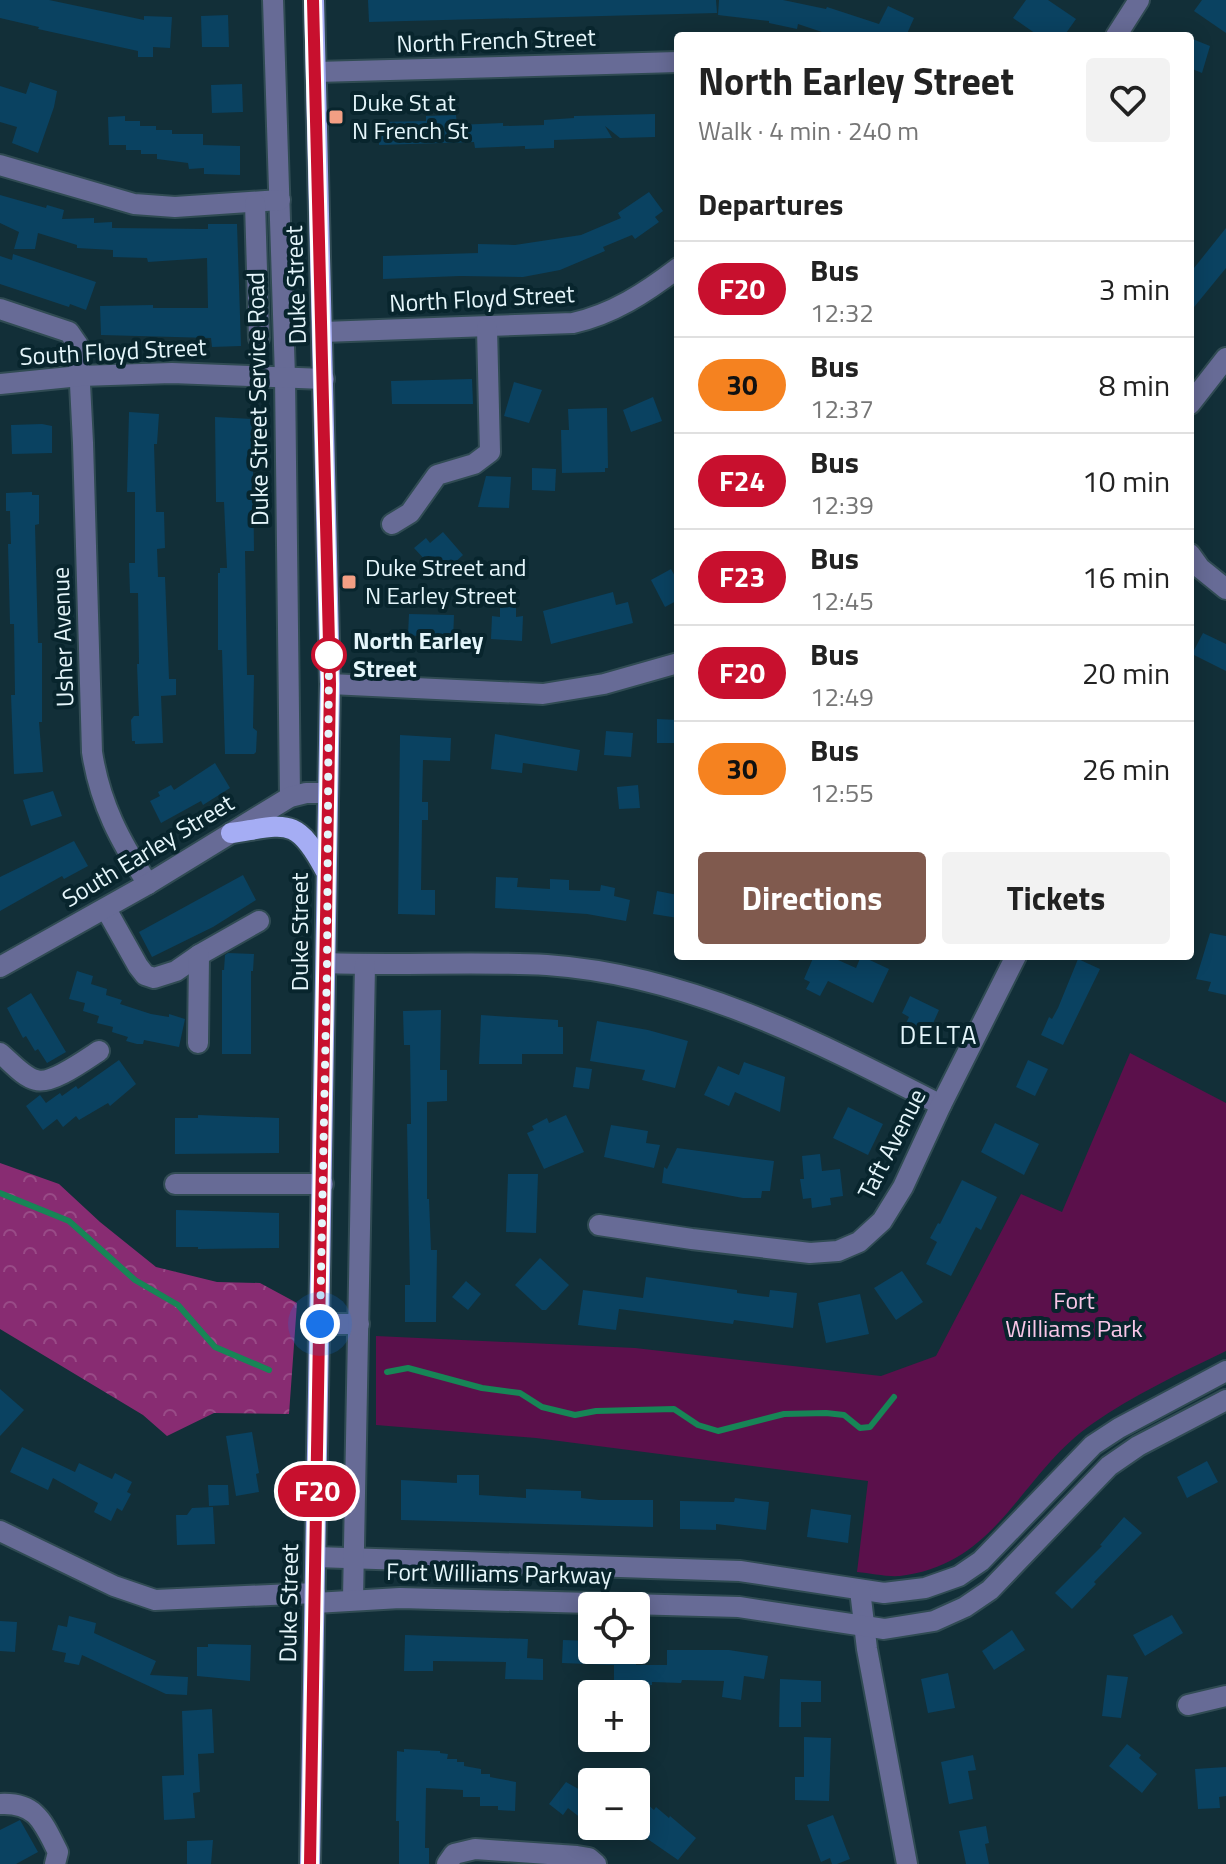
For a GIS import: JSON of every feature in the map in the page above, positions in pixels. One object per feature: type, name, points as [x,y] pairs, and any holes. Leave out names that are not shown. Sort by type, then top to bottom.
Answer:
[{"type":"main road","name":"Duke Street","points":[[310,1864],[330,684],[314,0]]},
{"type":"main road","points":[[231,833],[276,827],[295,830],[308,840],[327,873]]},
{"type":"street","name":"Duke Street Service Road","points":[[273,0],[285,377],[290,797]]},
{"type":"street","points":[[1119,32],[1139,0]]},
{"type":"street","name":"North French Street","points":[[316,72],[674,62]]},
{"type":"street","points":[[0,165],[134,204],[175,207],[280,200]]},
{"type":"street","points":[[255,203],[259,338]]},
{"type":"street","name":"North Floyd Street","points":[[323,332],[550,325],[590,319],[639,297],[674,271]]},
{"type":"street","name":"Usher Avenue","points":[[0,309],[69,332],[78,345],[92,752],[97,786],[111,822],[148,884]]},
{"type":"street","points":[[392,524],[410,513],[437,475],[474,464],[490,452],[487,328]]},
{"type":"street","points":[[1194,399],[1226,358]]},
{"type":"street","name":"South Floyd Street","points":[[0,384],[80,376],[172,373],[324,379]]},
{"type":"street","points":[[1194,560],[1226,589]]},
{"type":"street","points":[[330,684],[543,694],[604,684],[674,664]]},
{"type":"street","name":"South Earley Street","points":[[0,967],[106,909],[290,797],[327,793]]},
{"type":"street","points":[[106,909],[145,975],[154,978],[176,971],[259,921]]},
{"type":"street","points":[[198,1043],[199,955]]},
{"type":"street","name":"Taft Avenue","points":[[599,1225],[810,1253],[838,1251],[859,1242],[891,1208],[1014,960]]},
{"type":"street","points":[[327,963],[547,965],[649,983],[712,999],[758,1016],[844,1055],[941,1105]]},
{"type":"street","points":[[353,1599],[365,965]]},
{"type":"street","points":[[0,1053],[38,1081],[49,1080],[99,1051]]},
{"type":"street","points":[[175,1184],[323,1184]]},
{"type":"street","points":[[320,1324],[359,1324]]},
{"type":"street","name":"Fort Williams Parkway","points":[[316,1557],[740,1571],[884,1593],[925,1588],[959,1576],[981,1561],[1093,1445],[1226,1371]]},
{"type":"street","name":"Fort Williams Parkway","points":[[0,1531],[114,1586],[155,1600],[400,1598],[739,1607],[884,1629],[934,1621],[965,1607],[990,1590],[1013,1568],[1109,1466],[1138,1446],[1226,1400]]},
{"type":"street","points":[[860,1590],[907,1864]]},
{"type":"street","points":[[1188,1705],[1226,1696]]},
{"type":"street","points":[[0,1804],[24,1805],[34,1812],[58,1852],[55,1864]]},
{"type":"street","points":[[447,1864],[454,1854],[475,1849],[577,1856],[589,1858],[596,1864]]},
{"type":"green space","name":"Fort Williams Park","points":[[1130,1053],[1226,1103],[1226,1351],[1141,1394],[1092,1424],[1067,1444],[985,1536],[962,1554],[934,1568],[900,1576],[857,1572],[868,1481],[536,1438],[376,1425],[376,1336],[635,1348],[881,1376],[936,1356],[1021,1194],[1062,1212]]},
{"type":"green space","points":[[0,1163],[59,1184],[156,1267],[217,1282],[260,1283],[297,1303],[289,1414],[214,1413],[167,1436],[143,1415],[0,1329]]},
{"type":"building","points":[[0,0],[49,0],[144,20],[144,16],[172,17],[170,48],[153,47],[153,57],[138,57],[138,51],[38,29],[0,18]]},
{"type":"building","points":[[368,0],[716,0],[717,13],[369,22]]},
{"type":"building","points":[[719,0],[783,0],[827,7],[879,24],[888,6],[914,18],[908,32],[822,32],[798,24],[797,29],[769,21],[718,15]]},
{"type":"building","points":[[1026,0],[1048,0],[1076,19],[1067,32],[1033,32],[1013,18]]},
{"type":"building","points":[[1202,0],[1226,0],[1226,33],[1194,11]]},
{"type":"building","points":[[228,15],[229,47],[202,47],[201,16]]},
{"type":"building","points":[[1194,40],[1210,46],[1202,73],[1194,70]]},
{"type":"building","points":[[30,82],[57,91],[38,153],[12,143],[17,127],[0,122],[0,86],[26,94]]},
{"type":"building","points":[[242,84],[243,112],[212,113],[211,85]]},
{"type":"building","points":[[655,114],[655,137],[620,138],[605,126],[612,138],[554,140],[554,148],[475,148],[474,142],[379,145],[379,122],[426,121],[426,116],[456,115],[457,125],[503,123],[503,126],[544,125],[544,120],[574,116]]},
{"type":"building","points":[[125,116],[125,121],[140,121],[140,126],[172,130],[172,134],[203,134],[203,145],[240,146],[240,175],[204,174],[204,168],[189,169],[188,163],[157,159],[157,154],[141,154],[141,150],[126,150],[126,145],[109,145],[108,117]]},
{"type":"building","points":[[649,192],[663,211],[655,217],[659,222],[635,239],[632,235],[603,247],[605,251],[560,270],[523,277],[383,279],[383,256],[478,253],[478,244],[515,245],[581,235],[621,218],[618,213]]},
{"type":"building","points":[[0,195],[64,210],[62,219],[94,218],[94,223],[112,222],[112,228],[208,229],[208,224],[237,224],[241,346],[212,347],[211,338],[101,335],[100,306],[208,308],[207,258],[148,262],[147,258],[113,257],[113,250],[77,248],[77,245],[38,233],[35,249],[14,249],[19,232],[0,223]]},
{"type":"building","points":[[1226,228],[1226,268],[1194,307],[1194,268]]},
{"type":"building","points":[[13,254],[96,282],[86,310],[0,284],[0,256],[12,260]]},
{"type":"building","points":[[472,379],[473,404],[392,404],[391,381]]},
{"type":"building","points":[[514,382],[542,390],[529,423],[504,416]]},
{"type":"building","points":[[653,397],[662,421],[631,432],[623,410]]},
{"type":"building","points":[[607,408],[608,468],[605,472],[562,473],[561,430],[569,430],[568,409]]},
{"type":"building","points":[[129,412],[159,414],[157,444],[154,444],[156,512],[164,512],[165,548],[157,549],[158,577],[165,577],[169,679],[176,679],[176,695],[161,696],[163,743],[135,744],[132,741],[131,720],[139,716],[139,664],[138,593],[130,593],[129,563],[135,563],[135,492],[127,492]]},
{"type":"building","points":[[215,417],[252,419],[250,470],[253,470],[254,551],[245,551],[247,675],[254,675],[253,728],[257,731],[254,754],[225,754],[222,650],[218,650],[218,573],[220,568],[227,568],[224,502],[216,502]]},
{"type":"building","points":[[11,425],[52,426],[52,453],[12,454]]},
{"type":"building","points":[[532,468],[556,469],[555,491],[532,490]]},
{"type":"building","points":[[486,476],[511,477],[509,508],[478,507]]},
{"type":"building","points":[[32,492],[32,495],[39,495],[39,524],[35,525],[38,643],[42,643],[42,722],[39,722],[43,772],[14,774],[11,695],[15,695],[14,624],[10,624],[10,511],[6,511],[6,493]]},
{"type":"building","points":[[443,532],[463,555],[440,576],[414,548],[426,538],[430,543]]},
{"type":"building","points":[[671,569],[674,575],[674,602],[665,607],[651,580]]},
{"type":"building","points":[[613,592],[616,605],[628,602],[633,623],[551,644],[543,611]]},
{"type":"building","points":[[500,606],[516,607],[516,617],[523,616],[522,641],[491,639],[492,616],[500,617]]},
{"type":"building","points":[[409,614],[454,615],[453,641],[418,640],[418,636],[408,635]]},
{"type":"building","points":[[1203,633],[1226,644],[1226,671],[1194,655]]},
{"type":"building","points":[[657,719],[674,720],[674,743],[657,743]]},
{"type":"building","points":[[606,731],[633,733],[631,757],[604,755]]},
{"type":"building","points":[[495,734],[580,750],[577,771],[523,763],[522,773],[491,769]]},
{"type":"building","points":[[400,735],[451,738],[450,761],[423,760],[422,802],[428,802],[428,820],[422,820],[421,890],[435,890],[435,915],[398,914]]},
{"type":"building","points":[[215,763],[230,788],[203,805],[201,801],[161,823],[150,801],[160,796],[158,792],[171,785],[174,790]]},
{"type":"building","points":[[638,785],[640,808],[619,809],[617,787]]},
{"type":"building","points":[[53,791],[62,816],[31,826],[23,800]]},
{"type":"building","points":[[74,841],[88,866],[64,879],[62,876],[0,911],[0,877]]},
{"type":"building","points":[[243,875],[256,900],[213,927],[152,957],[139,932]]},
{"type":"building","points":[[496,877],[518,878],[517,887],[550,889],[550,879],[569,880],[569,890],[600,891],[601,885],[615,888],[614,896],[630,900],[626,921],[587,914],[495,908]]},
{"type":"building","points":[[657,891],[674,894],[674,917],[653,914]]},
{"type":"building","points":[[1210,933],[1226,936],[1226,995],[1208,991],[1211,982],[1196,979]]},
{"type":"building","points":[[228,953],[254,954],[251,971],[251,1054],[222,1054],[222,970]]},
{"type":"building","points":[[812,960],[838,960],[856,968],[859,960],[870,960],[889,969],[873,1003],[828,981],[820,996],[806,989],[810,982],[804,979]]},
{"type":"building","points":[[1078,960],[1100,969],[1063,1045],[1041,1035],[1049,1017],[1052,1019]]},
{"type":"building","points":[[77,971],[93,976],[91,984],[107,989],[106,995],[122,1000],[120,1004],[151,1014],[169,1017],[169,1014],[185,1019],[179,1047],[144,1040],[143,1044],[126,1041],[128,1037],[112,1032],[113,1027],[97,1023],[99,1016],[83,1011],[85,1003],[69,999]]},
{"type":"building","points":[[31,993],[66,1052],[47,1063],[26,1036],[23,1038],[7,1008]]},
{"type":"building","points":[[910,996],[939,1010],[926,1039],[903,1029],[909,1017],[902,1013]]},
{"type":"building","points":[[441,1010],[440,1070],[447,1070],[447,1101],[427,1102],[427,1199],[431,1250],[437,1250],[436,1322],[405,1322],[405,1285],[410,1285],[407,1124],[411,1124],[410,1045],[404,1045],[403,1011]]},
{"type":"building","points":[[481,1015],[558,1020],[558,1027],[563,1027],[563,1054],[522,1054],[522,1064],[479,1064]]},
{"type":"building","points":[[597,1021],[688,1041],[675,1088],[642,1080],[645,1070],[590,1061]]},
{"type":"building","points":[[119,1060],[136,1084],[110,1106],[108,1103],[79,1120],[76,1116],[63,1127],[57,1119],[43,1130],[26,1106],[40,1095],[46,1103],[76,1086],[78,1089]]},
{"type":"building","points":[[1028,1060],[1048,1069],[1035,1096],[1016,1087]]},
{"type":"building","points":[[744,1062],[785,1077],[780,1112],[735,1092],[729,1106],[704,1095],[718,1066],[739,1075]]},
{"type":"building","points":[[576,1067],[592,1069],[589,1089],[573,1087]]},
{"type":"building","points":[[848,1107],[883,1124],[868,1155],[833,1138]]},
{"type":"building","points":[[198,1115],[279,1118],[279,1153],[175,1154],[175,1118],[198,1118]]},
{"type":"building","points":[[566,1115],[584,1152],[544,1169],[527,1133],[534,1130],[532,1126],[547,1118],[549,1123]]},
{"type":"building","points":[[995,1123],[1039,1144],[1024,1175],[981,1152]]},
{"type":"building","points":[[611,1125],[648,1131],[646,1143],[660,1145],[654,1168],[604,1157]]},
{"type":"building","points":[[677,1148],[774,1161],[770,1191],[762,1191],[761,1198],[743,1198],[662,1183],[664,1167],[667,1169]]},
{"type":"building","points":[[820,1154],[822,1171],[840,1169],[843,1196],[830,1198],[831,1205],[812,1208],[811,1198],[803,1199],[800,1179],[804,1179],[802,1156]]},
{"type":"building","points":[[508,1174],[538,1174],[536,1233],[506,1232]]},
{"type":"building","points":[[962,1180],[997,1197],[981,1230],[976,1227],[951,1276],[926,1264],[937,1242],[930,1238]]},
{"type":"building","points":[[176,1210],[279,1213],[279,1248],[176,1247]]},
{"type":"building","points":[[540,1258],[569,1285],[546,1310],[542,1310],[515,1285]]},
{"type":"building","points":[[902,1271],[923,1302],[896,1320],[874,1288]]},
{"type":"building","points":[[646,1277],[769,1297],[770,1290],[797,1293],[793,1328],[734,1320],[733,1324],[619,1309],[616,1330],[578,1325],[583,1290],[643,1298]]},
{"type":"building","points":[[466,1281],[481,1294],[468,1310],[452,1297]]},
{"type":"building","points":[[860,1294],[869,1334],[826,1343],[818,1303]]},
{"type":"building","points":[[0,1389],[24,1410],[0,1436]]},
{"type":"building","points":[[252,1432],[259,1492],[236,1496],[226,1436]]},
{"type":"building","points":[[22,1447],[75,1472],[79,1463],[112,1479],[115,1473],[132,1482],[127,1492],[131,1494],[122,1511],[117,1508],[111,1521],[94,1512],[98,1503],[53,1478],[48,1490],[10,1472]]},
{"type":"building","points":[[1207,1461],[1218,1482],[1187,1498],[1177,1477]]},
{"type":"building","points":[[457,1475],[479,1475],[479,1495],[526,1498],[526,1489],[581,1491],[581,1498],[599,1500],[653,1500],[653,1527],[401,1520],[401,1480],[457,1483]]},
{"type":"building","points":[[208,1485],[228,1485],[229,1505],[209,1506]]},
{"type":"building","points":[[735,1498],[769,1502],[766,1530],[716,1524],[716,1530],[680,1529],[680,1501],[734,1502]]},
{"type":"building","points":[[213,1507],[215,1544],[177,1545],[176,1515],[187,1515],[192,1508]]},
{"type":"building","points":[[811,1509],[851,1515],[848,1543],[807,1537]]},
{"type":"building","points":[[1124,1517],[1142,1533],[1072,1609],[1055,1593],[1102,1546]]},
{"type":"building","points":[[1172,1615],[1183,1633],[1145,1656],[1133,1635]]},
{"type":"building","points":[[69,1616],[96,1623],[94,1633],[156,1661],[150,1675],[188,1677],[187,1695],[166,1694],[82,1655],[79,1665],[64,1662],[66,1653],[52,1650],[58,1625],[67,1627]]},
{"type":"building","points":[[0,1621],[17,1622],[15,1652],[0,1651]]},
{"type":"building","points":[[1012,1630],[1025,1650],[994,1670],[982,1651]]},
{"type":"building","points":[[405,1635],[528,1639],[527,1658],[543,1659],[543,1680],[505,1679],[506,1662],[433,1661],[433,1671],[404,1671]]},
{"type":"building","points":[[563,1640],[578,1641],[578,1664],[562,1663]]},
{"type":"building","points":[[208,1644],[251,1645],[250,1681],[197,1676],[197,1647],[208,1647]]},
{"type":"building","points":[[667,1650],[729,1650],[768,1656],[764,1679],[744,1676],[741,1700],[722,1697],[724,1681],[682,1680],[681,1683],[652,1682],[650,1685],[650,1680],[614,1680],[614,1665],[588,1664],[667,1665]]},
{"type":"building","points":[[948,1673],[955,1708],[928,1713],[921,1679]]},
{"type":"building","points":[[1107,1675],[1128,1677],[1121,1718],[1102,1716]]},
{"type":"building","points":[[780,1679],[821,1681],[821,1702],[801,1702],[801,1727],[779,1727]]},
{"type":"building","points":[[212,1709],[214,1753],[198,1754],[200,1792],[193,1793],[195,1818],[164,1820],[162,1776],[184,1775],[182,1711]]},
{"type":"building","points":[[804,1737],[831,1738],[829,1801],[795,1800],[795,1777],[804,1777]]},
{"type":"building","points":[[1127,1744],[1157,1774],[1142,1793],[1109,1766]]},
{"type":"building","points":[[404,1749],[440,1751],[448,1754],[447,1759],[457,1759],[457,1762],[464,1762],[464,1766],[481,1769],[481,1774],[516,1782],[515,1811],[498,1810],[498,1806],[480,1806],[480,1797],[463,1797],[463,1790],[426,1788],[425,1848],[429,1848],[429,1864],[399,1864],[397,1751],[404,1752]]},
{"type":"building","points":[[973,1755],[976,1770],[968,1771],[973,1799],[949,1804],[941,1762]]},
{"type":"building","points":[[1226,1767],[1226,1796],[1219,1797],[1220,1808],[1198,1809],[1195,1769]]},
{"type":"building","points":[[566,1782],[578,1789],[578,1816],[568,1808],[563,1815],[549,1804]]},
{"type":"building","points":[[650,1807],[670,1816],[696,1838],[678,1860],[649,1840]]},
{"type":"building","points":[[833,1815],[850,1859],[837,1864],[832,1864],[830,1858],[821,1862],[807,1825]]},
{"type":"building","points":[[20,1820],[38,1852],[16,1864],[0,1864],[0,1830]]},
{"type":"building","points":[[986,1826],[989,1843],[985,1844],[989,1864],[966,1864],[959,1831]]},
{"type":"building","points":[[213,1840],[211,1864],[187,1864],[187,1841]]},
{"type":"waterway","points":[[0,1193],[69,1221],[135,1280],[178,1305],[215,1347],[269,1370]]},
{"type":"waterway","points":[[387,1372],[408,1368],[482,1388],[520,1393],[542,1407],[575,1415],[596,1411],[674,1409],[698,1425],[718,1431],[784,1414],[844,1415],[860,1428],[870,1427],[894,1397]]},
{"type":"bus line","name":"F20","points":[[310,1864],[330,684],[313,0]]},
{"type":"place","name":"Duke St at N French St","points":[[336,117]]},
{"type":"place","name":"Duke Street and N Earley Street","points":[[349,582]]},
{"type":"place","name":"North Earley Street","points":[[329,655]]},
{"type":"district","name":"DELTA","points":[[939,1035]]},
{"type":"route","points":[[320,1324],[329,655]]}]
